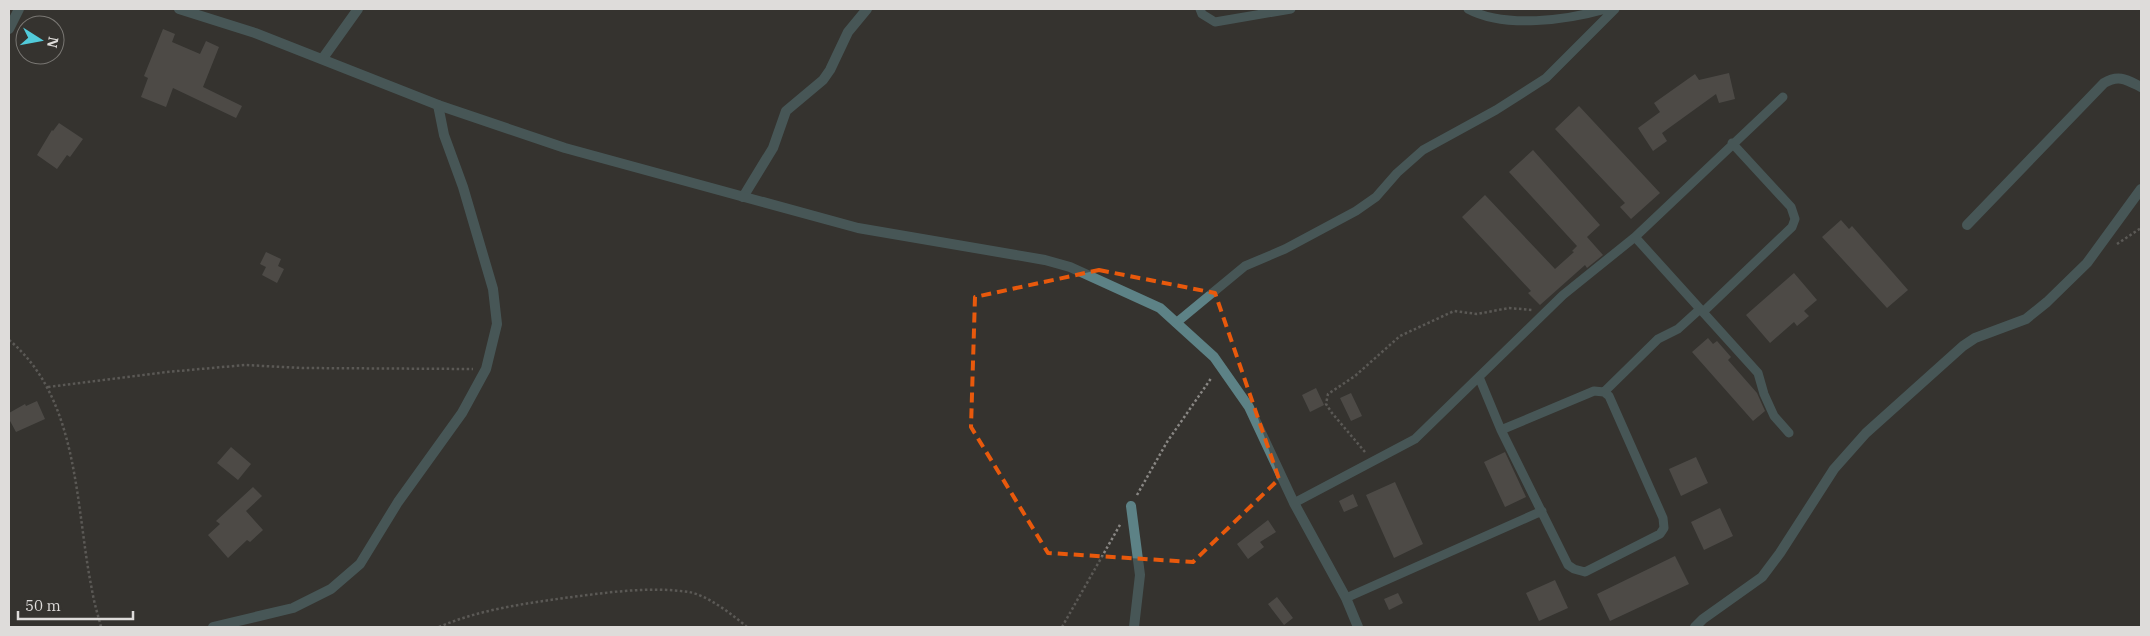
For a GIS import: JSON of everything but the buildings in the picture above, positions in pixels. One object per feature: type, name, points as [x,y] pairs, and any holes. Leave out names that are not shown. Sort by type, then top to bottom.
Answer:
[{"type":"street","points":[[9,29],[19,9]]},
{"type":"street","points":[[179,9],[255,33],[323,58],[438,105],[566,148],[858,228],[1045,260],[1070,268],[1160,308],[1214,358],[1249,407],[1294,503],[1346,598],[1358,627]]},
{"type":"street","points":[[323,58],[358,9]]},
{"type":"street","points":[[743,197],[773,148],[786,111],[823,80],[848,32],[867,9]]},
{"type":"street","points":[[1967,225],[2104,83],[2118,77],[2141,87]]},
{"type":"street","points":[[213,627],[292,608],[331,589],[360,564],[398,502],[462,413],[486,369],[497,324],[493,290],[463,186],[444,135],[438,105]]},
{"type":"street","points":[[1695,627],[1709,614],[1762,577],[1780,553],[1834,469],[1866,434],[1963,346],[1976,338],[2026,319],[2047,302],[2087,263],[2141,189]]},
{"type":"street","points":[[1131,506],[1140,575],[1134,627]]},
{"type":"lane","points":[[1200,9],[1202,14],[1215,22],[1291,9]]},
{"type":"lane","points":[[1468,9],[1497,19],[1534,20],[1583,16],[1606,9]]},
{"type":"lane","points":[[1176,323],[1245,266],[1285,249],[1356,211],[1376,197],[1397,173],[1423,150],[1496,110],[1546,78],[1615,9]]},
{"type":"lane","points":[[1294,503],[1415,439],[1563,295],[1635,238],[1732,143],[1783,97]]},
{"type":"lane","points":[[1604,392],[1658,339],[1678,329],[1702,311],[1792,227],[1795,219],[1791,207],[1732,143]]},
{"type":"lane","points":[[1635,238],[1758,373],[1764,394],[1774,416],[1789,433]]},
{"type":"lane","points":[[1479,377],[1501,430],[1568,565],[1585,572],[1660,534],[1664,528],[1663,518],[1609,396],[1604,392],[1594,391],[1501,430]]},
{"type":"lane","points":[[1346,598],[1542,511]]},
{"type":"path","points":[[1374,461],[1332,413],[1326,404],[1328,394],[1355,376],[1400,336],[1454,311],[1477,314],[1517,308],[1546,312]]},
{"type":"path","points":[[9,340],[24,353],[48,387],[73,458],[92,591],[102,627]]},
{"type":"path","points":[[48,387],[167,372],[245,365],[302,368],[486,369]]},
{"type":"path","points":[[439,627],[457,619],[519,605],[590,595],[646,590],[691,592],[718,605],[747,627]]},
{"type":"highlighted area","points":[[1099,270],[1215,293],[1279,479],[1193,562],[1048,553],[971,427],[975,297]]}]
